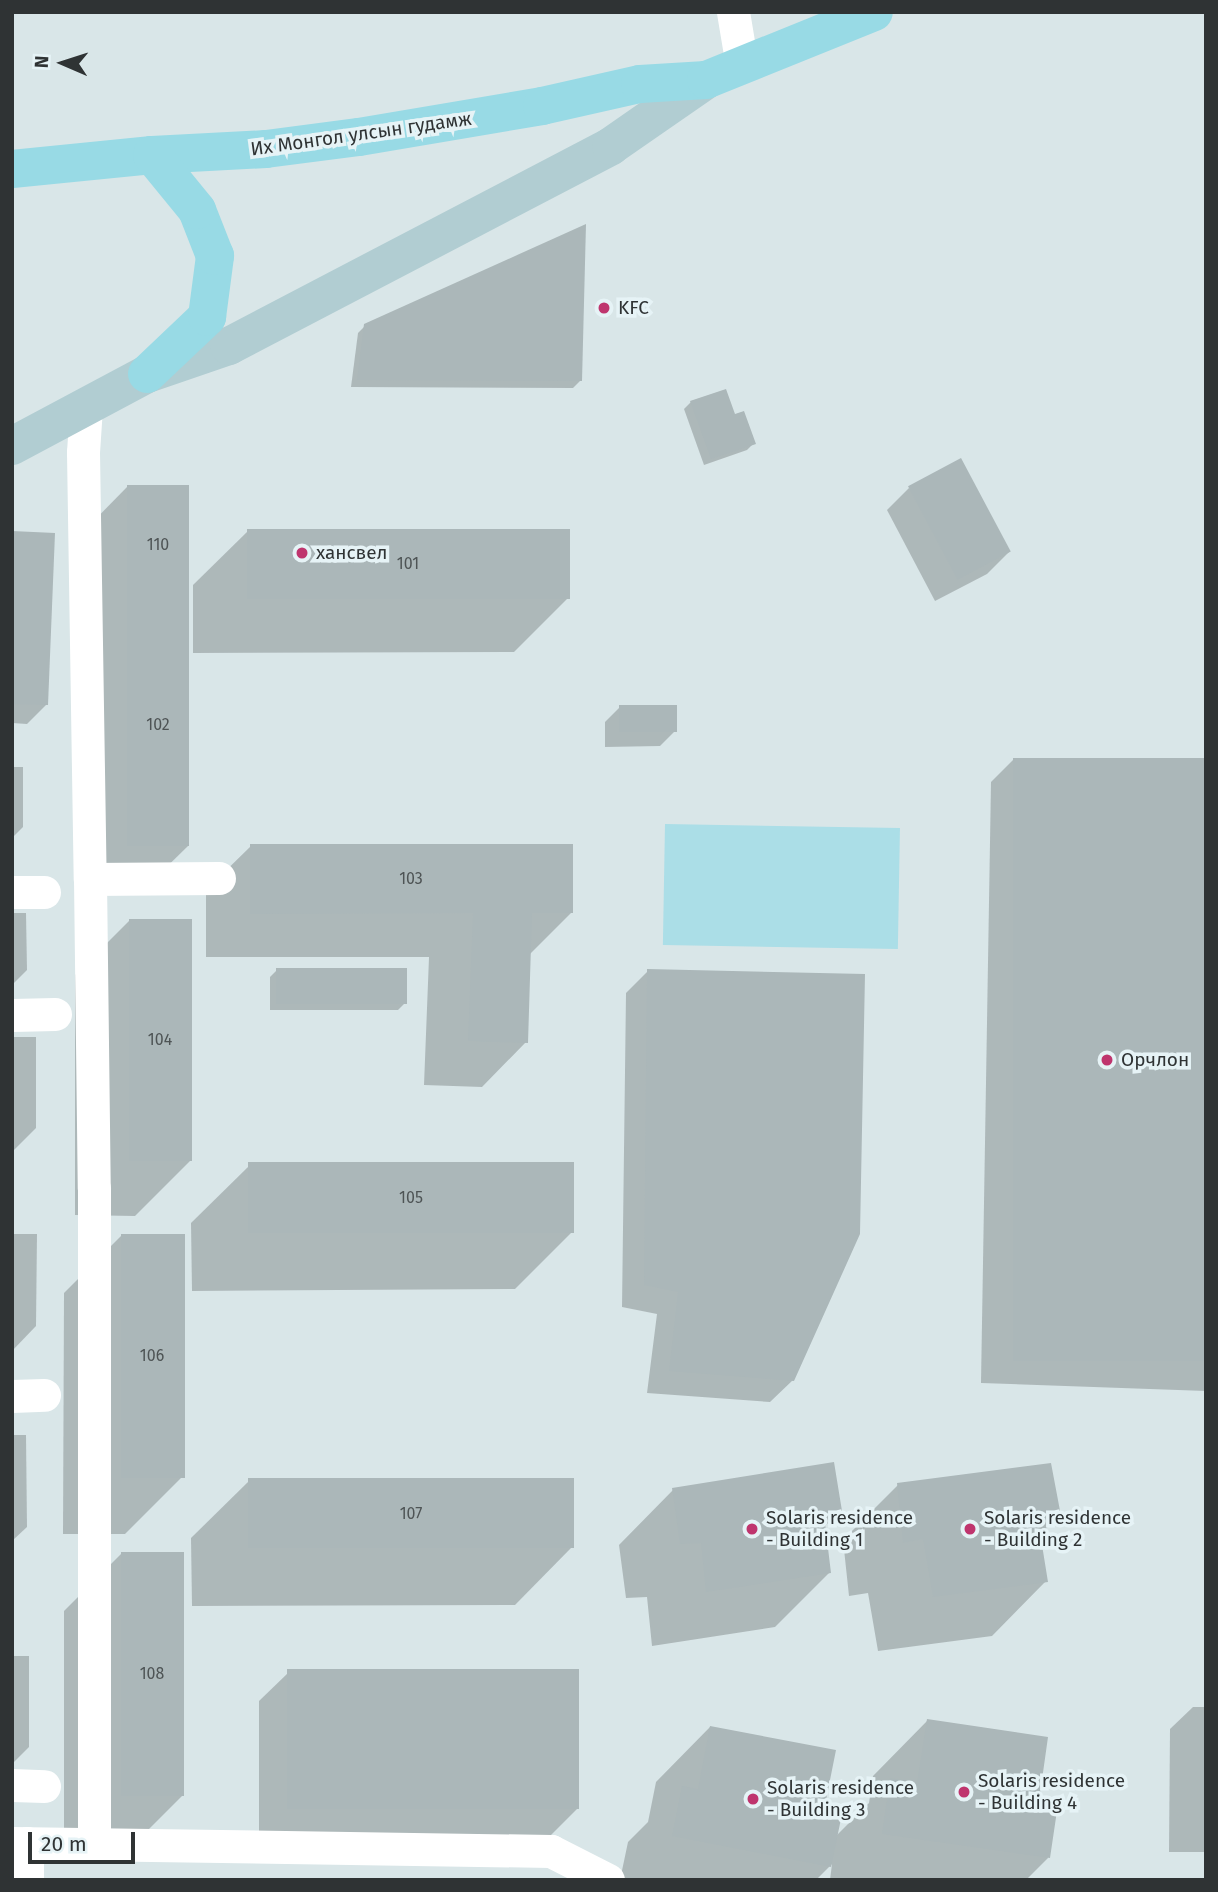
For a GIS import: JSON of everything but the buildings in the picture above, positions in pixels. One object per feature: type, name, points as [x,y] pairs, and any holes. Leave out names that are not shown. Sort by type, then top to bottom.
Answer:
[{"type":"main road","name":"Их Монгол улсын гудамж","points":[[12,446],[147,374],[229,346],[611,146],[706,80],[874,12]]},
{"type":"main road","name":"Их Монгол улсын гудамж","points":[[12,169],[152,155],[266,149],[359,137],[542,106],[640,84],[706,80]]},
{"type":"main road","points":[[147,374],[207,317],[215,256],[197,209],[152,155]]},
{"type":"street","points":[[733,12],[742,66]]},
{"type":"street","points":[[86,407],[83,452],[94,1188],[94,1843]]},
{"type":"street","points":[[90,879],[219,878]]},
{"type":"street","points":[[12,1015],[55,1014]]},
{"type":"street","points":[[27,1880],[20,1843],[551,1851],[608,1880]]},
{"type":"shaded area","points":[[665,824],[900,828],[898,949],[663,945]]},
{"type":"place","name":"KFC","points":[[604,308]]},
{"type":"place","name":"хансвел","points":[[302,553]]},
{"type":"place","name":"Орчлон","points":[[1107,1060]]},
{"type":"place","name":"Solaris residence - Building 1","points":[[752,1529]]},
{"type":"place","name":"Solaris residence - Building 2","points":[[970,1529]]},
{"type":"place","name":"Solaris residence - Building 4","points":[[964,1792]]},
{"type":"place","name":"Solaris residence - Building 3","points":[[753,1799]]}]
